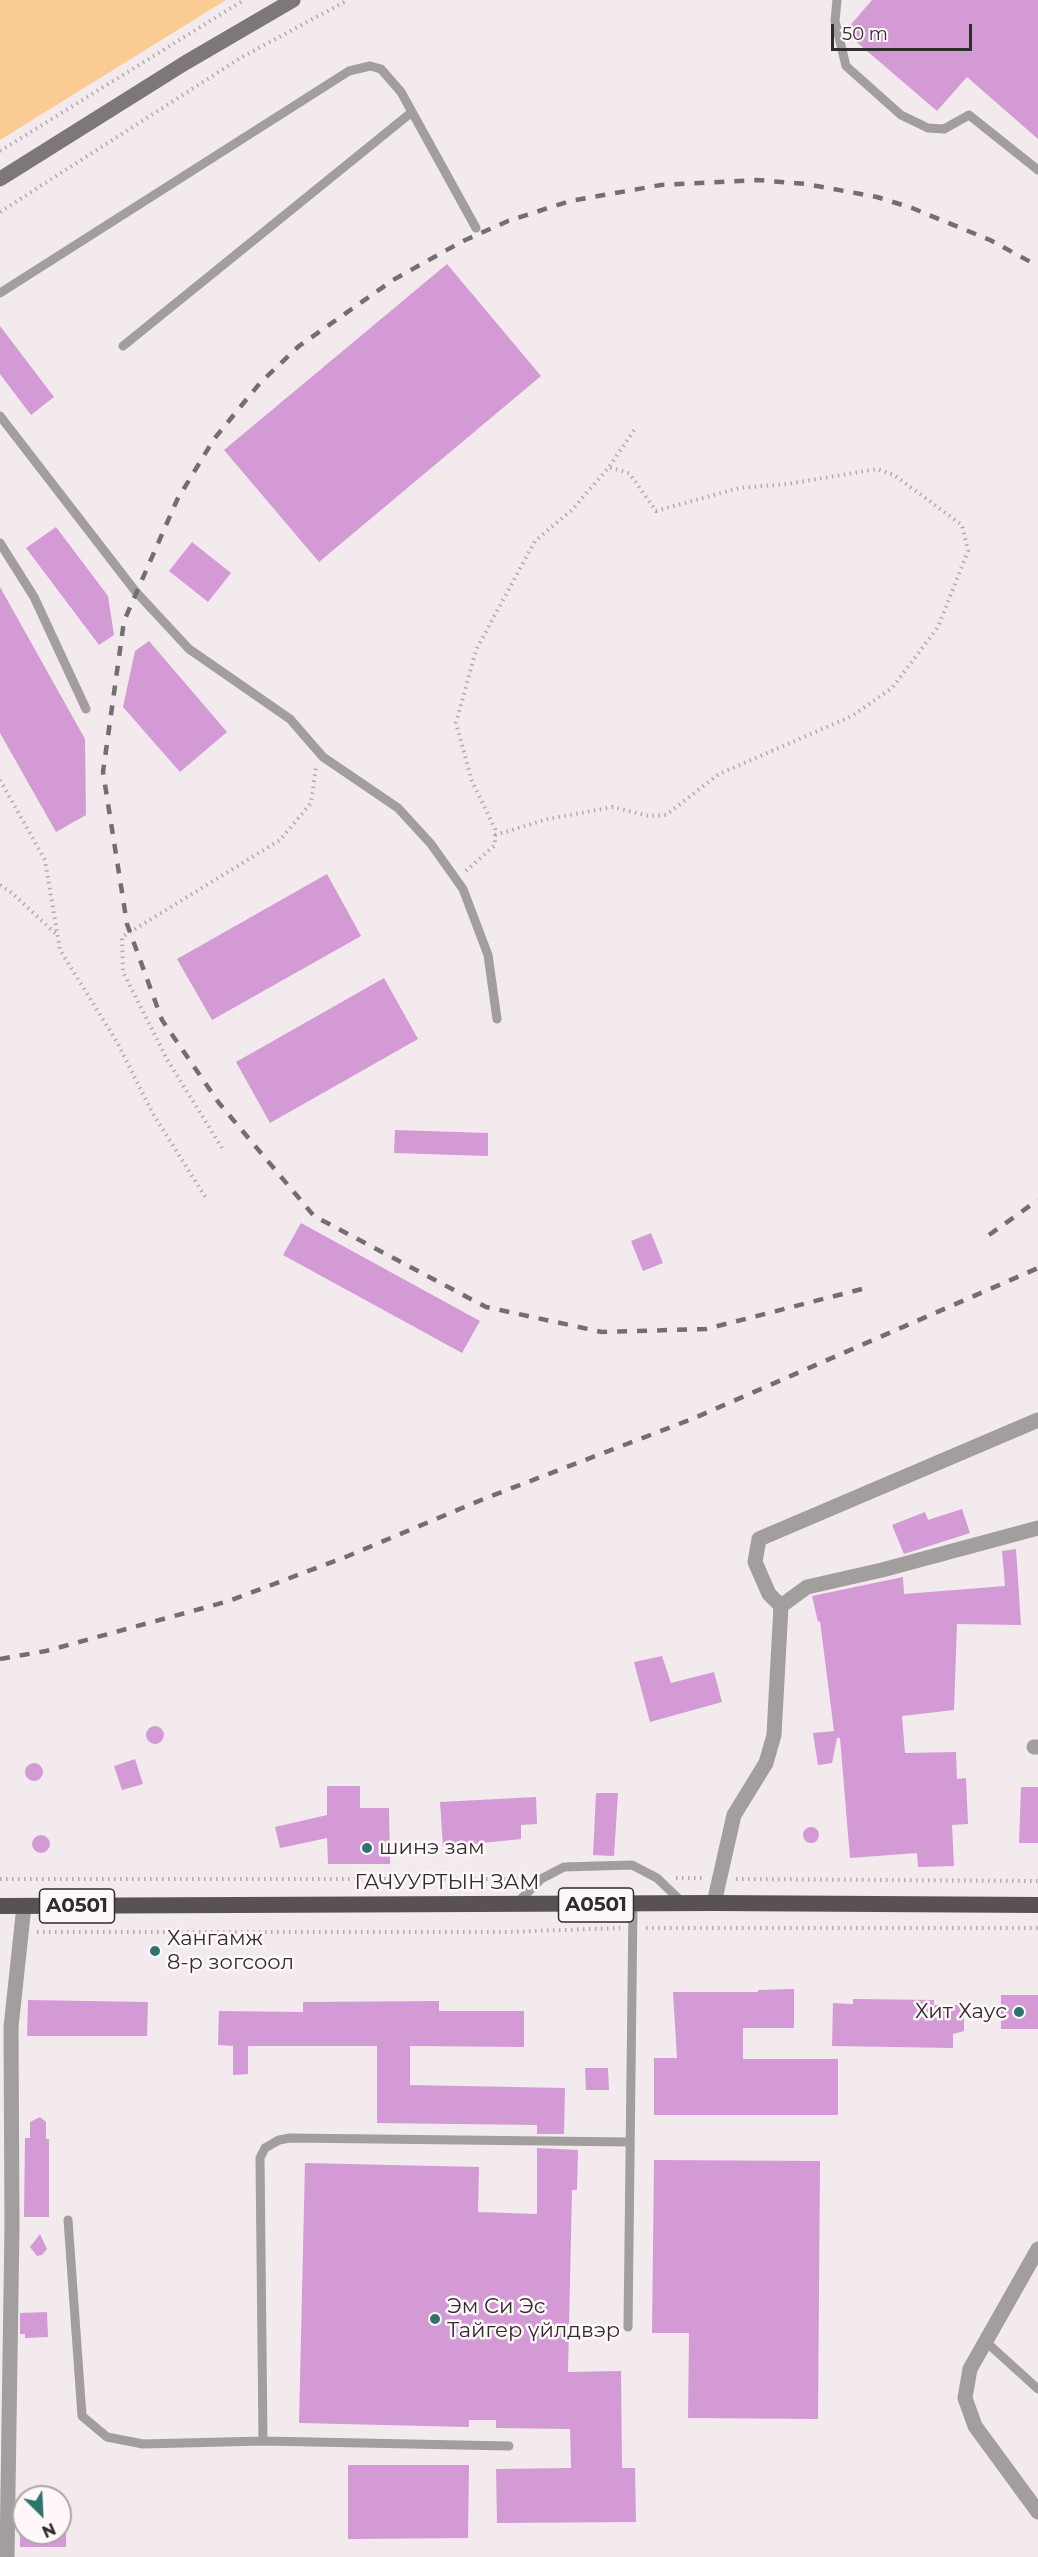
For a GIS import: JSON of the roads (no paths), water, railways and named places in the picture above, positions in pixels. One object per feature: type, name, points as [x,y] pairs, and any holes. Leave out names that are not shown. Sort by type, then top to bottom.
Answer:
[{"type":"highway","name":"ГАЧУУРТЫН ЗАМ","points":[[0,1906],[683,1903],[1038,1905]]},
{"type":"main road","points":[[0,179],[185,63],[293,0]]},
{"type":"street","points":[[714,1903],[734,1815],[766,1763],[774,1735],[781,1606],[769,1594],[754,1562],[759,1539],[1038,1420]]},
{"type":"street","points":[[781,1606],[807,1587],[892,1568],[1038,1528]]},
{"type":"street","points":[[7,2557],[4,2504],[5,2028],[24,1906]]},
{"type":"street","points":[[1038,2249],[985,2341],[966,2384],[969,2412],[983,2438],[1038,2512]]},
{"type":"lane","points":[[837,0],[835,21],[846,66],[901,115],[928,128],[944,129],[969,115],[1038,170]]},
{"type":"lane","points":[[0,293],[349,71],[370,66],[381,69],[401,92],[476,228]]},
{"type":"lane","points":[[123,346],[412,112]]},
{"type":"lane","points":[[0,416],[136,592],[189,649],[290,720],[318,751],[398,808],[431,843],[463,890],[488,955],[497,1018]]},
{"type":"lane","points":[[0,543],[34,597],[86,708]]},
{"type":"lane","points":[[516,1905],[541,1879],[564,1867],[632,1865],[657,1878],[683,1903]]},
{"type":"lane","points":[[628,2327],[633,1904]]},
{"type":"lane","points":[[263,2441],[260,2158],[265,2148],[279,2140],[290,2138],[630,2142]]},
{"type":"lane","points":[[68,2220],[82,2416],[107,2437],[143,2444],[263,2441],[509,2446]]},
{"type":"lane","points":[[985,2341],[1038,2389]]},
{"type":"lane","points":[[1027,2379],[1038,2378]]},
{"type":"railway","points":[[862,1289],[706,1329],[602,1332],[486,1307],[314,1216],[219,1103],[162,1020],[127,924],[103,772],[124,621],[177,500],[214,439],[260,383],[299,346],[393,280],[463,241],[508,221],[570,201],[661,185],[757,180],[806,184],[877,197],[912,208],[990,240],[1038,266]]},
{"type":"railway","points":[[989,1235],[1038,1200]]},
{"type":"railway","points":[[0,1659],[46,1651],[229,1601],[348,1556],[486,1498],[692,1419],[1038,1268]]},
{"type":"place","name":"шинэ зам","points":[[367,1848]]},
{"type":"place","name":"Хангамж 8-р зогсоол","points":[[155,1951]]},
{"type":"place","name":"Хит Хаус","points":[[1019,2012]]},
{"type":"place","name":"Эм Си Эс Тайгер үйлдвэр","points":[[435,2319]]}]
